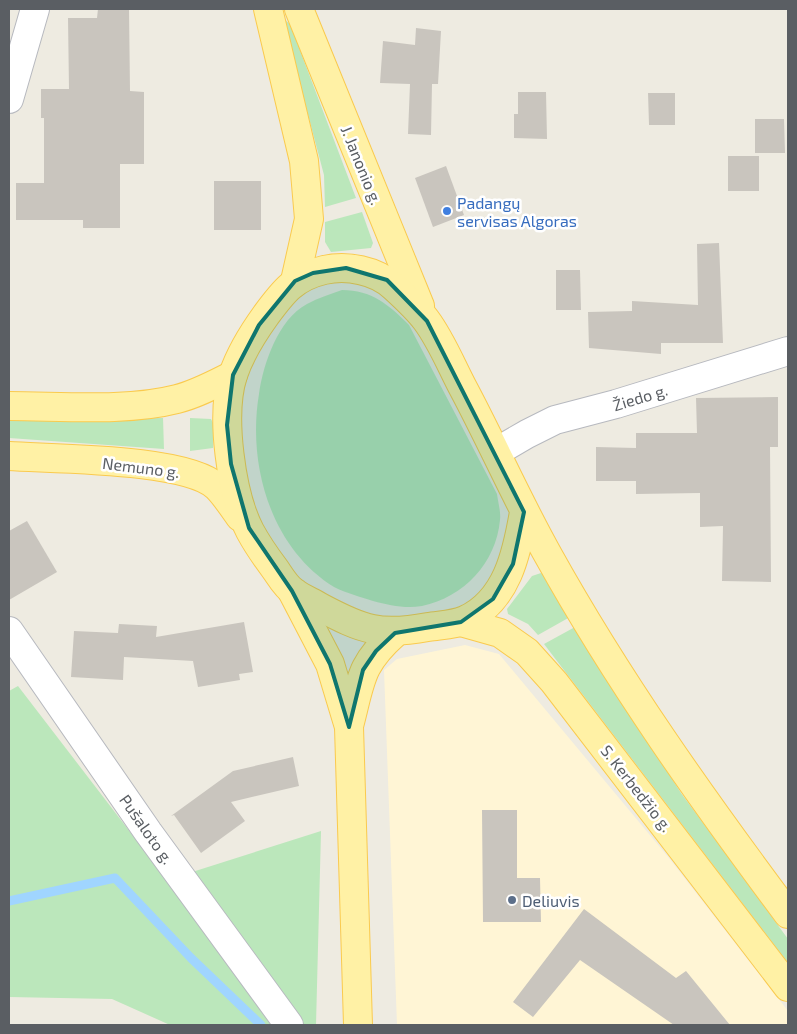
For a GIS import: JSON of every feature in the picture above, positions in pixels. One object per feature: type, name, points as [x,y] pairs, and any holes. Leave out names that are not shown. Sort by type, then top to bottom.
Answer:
[{"type":"main road","points":[[268,9],[304,161],[309,219],[295,281]]},
{"type":"main road","name":"J. Janonio g.","points":[[299,9],[427,321]]},
{"type":"main road","points":[[358,1025],[349,727],[330,664],[292,591],[249,528],[240,503],[228,448],[228,402],[233,375],[259,325],[279,297],[295,281],[313,273],[332,268],[361,270],[387,280],[427,321],[496,452],[524,512],[584,616],[699,793],[788,914]]},
{"type":"main road","points":[[9,406],[131,405],[176,400],[233,375]]},
{"type":"main road","name":"Nemuno g.","points":[[9,456],[139,464],[194,474],[216,486],[249,528]]},
{"type":"main road","points":[[292,591],[344,620],[368,629],[396,633],[461,622],[479,612],[493,599],[504,582],[513,564],[524,512]]},
{"type":"main road","name":"S. Kerbedžio g.","points":[[461,622],[500,633],[527,652],[554,682],[788,987]]},
{"type":"main road","points":[[349,727],[363,670],[376,651],[396,633]]},
{"type":"street","points":[[9,99],[35,9]]},
{"type":"street","name":"Žiedo g.","points":[[496,452],[555,420],[616,404],[788,351]]},
{"type":"street","name":"Pušaloto g.","points":[[9,632],[148,832],[289,1025]]},
{"type":"highlighted area","points":[[346,268],[387,280],[427,321],[524,512],[513,564],[493,599],[461,622],[395,633],[376,651],[363,670],[349,727],[330,664],[292,591],[249,528],[231,464],[227,425],[233,375],[259,325],[295,281],[313,273]]},
{"type":"shaded area","points":[[465,645],[499,654],[669,858],[788,1011],[788,1025],[397,1025],[384,670],[397,659]]},
{"type":"green space","points":[[285,20],[290,24],[356,198],[325,207],[324,175],[284,24]]},
{"type":"green space","points":[[362,212],[373,243],[371,248],[331,252],[325,242],[325,222]]},
{"type":"green space","points":[[342,290],[362,293],[379,300],[409,325],[497,494],[500,517],[497,536],[485,564],[475,576],[451,595],[422,606],[397,606],[373,601],[334,587],[312,570],[294,550],[279,528],[268,502],[261,476],[257,449],[256,421],[261,382],[268,357],[280,331],[297,311],[311,302]]},
{"type":"green space","points":[[163,418],[164,449],[9,438],[9,420]]},
{"type":"green space","points":[[190,418],[211,419],[214,425],[213,448],[190,451]]},
{"type":"green space","points":[[541,573],[545,574],[570,617],[538,635],[528,624],[508,614],[507,609],[532,576]]},
{"type":"green space","points":[[575,627],[681,793],[788,939],[788,963],[544,644]]},
{"type":"green space","points":[[18,686],[167,880],[321,831],[316,1025],[170,1025],[112,999],[9,997],[9,691]]},
{"type":"building","points":[[98,9],[129,9],[130,91],[144,92],[144,164],[120,164],[120,228],[83,228],[83,220],[16,220],[16,183],[44,183],[44,118],[41,118],[41,89],[69,89],[68,18],[97,18]]},
{"type":"building","points":[[416,28],[441,31],[438,84],[432,84],[431,135],[408,134],[410,84],[380,83],[383,41],[415,45]]},
{"type":"building","points":[[518,92],[546,92],[547,139],[514,138],[514,114],[518,114]]},
{"type":"building","points":[[648,93],[675,93],[675,125],[649,125]]},
{"type":"building","points":[[755,119],[784,119],[785,153],[755,153]]},
{"type":"building","points":[[728,156],[759,156],[759,191],[728,191]]},
{"type":"building","points":[[446,166],[464,215],[433,227],[415,178]]},
{"type":"building","points":[[214,181],[261,181],[261,230],[214,230]]},
{"type":"building","points":[[719,243],[723,343],[661,343],[661,354],[589,348],[588,312],[632,311],[632,301],[698,305],[697,244]]},
{"type":"building","points":[[556,270],[580,270],[581,310],[556,310]]},
{"type":"building","points":[[778,397],[778,447],[770,447],[771,582],[722,581],[723,526],[700,527],[700,493],[636,494],[636,481],[596,481],[596,447],[636,448],[636,433],[697,433],[696,398]]},
{"type":"building","points":[[27,521],[57,572],[9,600],[9,531]]},
{"type":"building","points":[[244,622],[253,672],[239,674],[240,680],[198,687],[193,661],[124,657],[123,680],[71,677],[74,631],[118,633],[119,624],[157,626],[156,637]]},
{"type":"building","points":[[293,757],[299,786],[231,802],[245,821],[201,853],[174,815],[171,816],[233,771]]},
{"type":"building","points":[[482,810],[517,810],[517,878],[540,878],[541,922],[483,922]]},
{"type":"building","points":[[584,909],[676,978],[686,971],[730,1025],[674,1025],[580,960],[533,1017],[513,1002]]},
{"type":"waterway","points":[[9,901],[115,878],[191,958],[261,1025]]},
{"type":"place","name":"Padangų servisas Algoras","points":[[447,211]]},
{"type":"place","name":"Deliuvis","points":[[512,900]]}]
